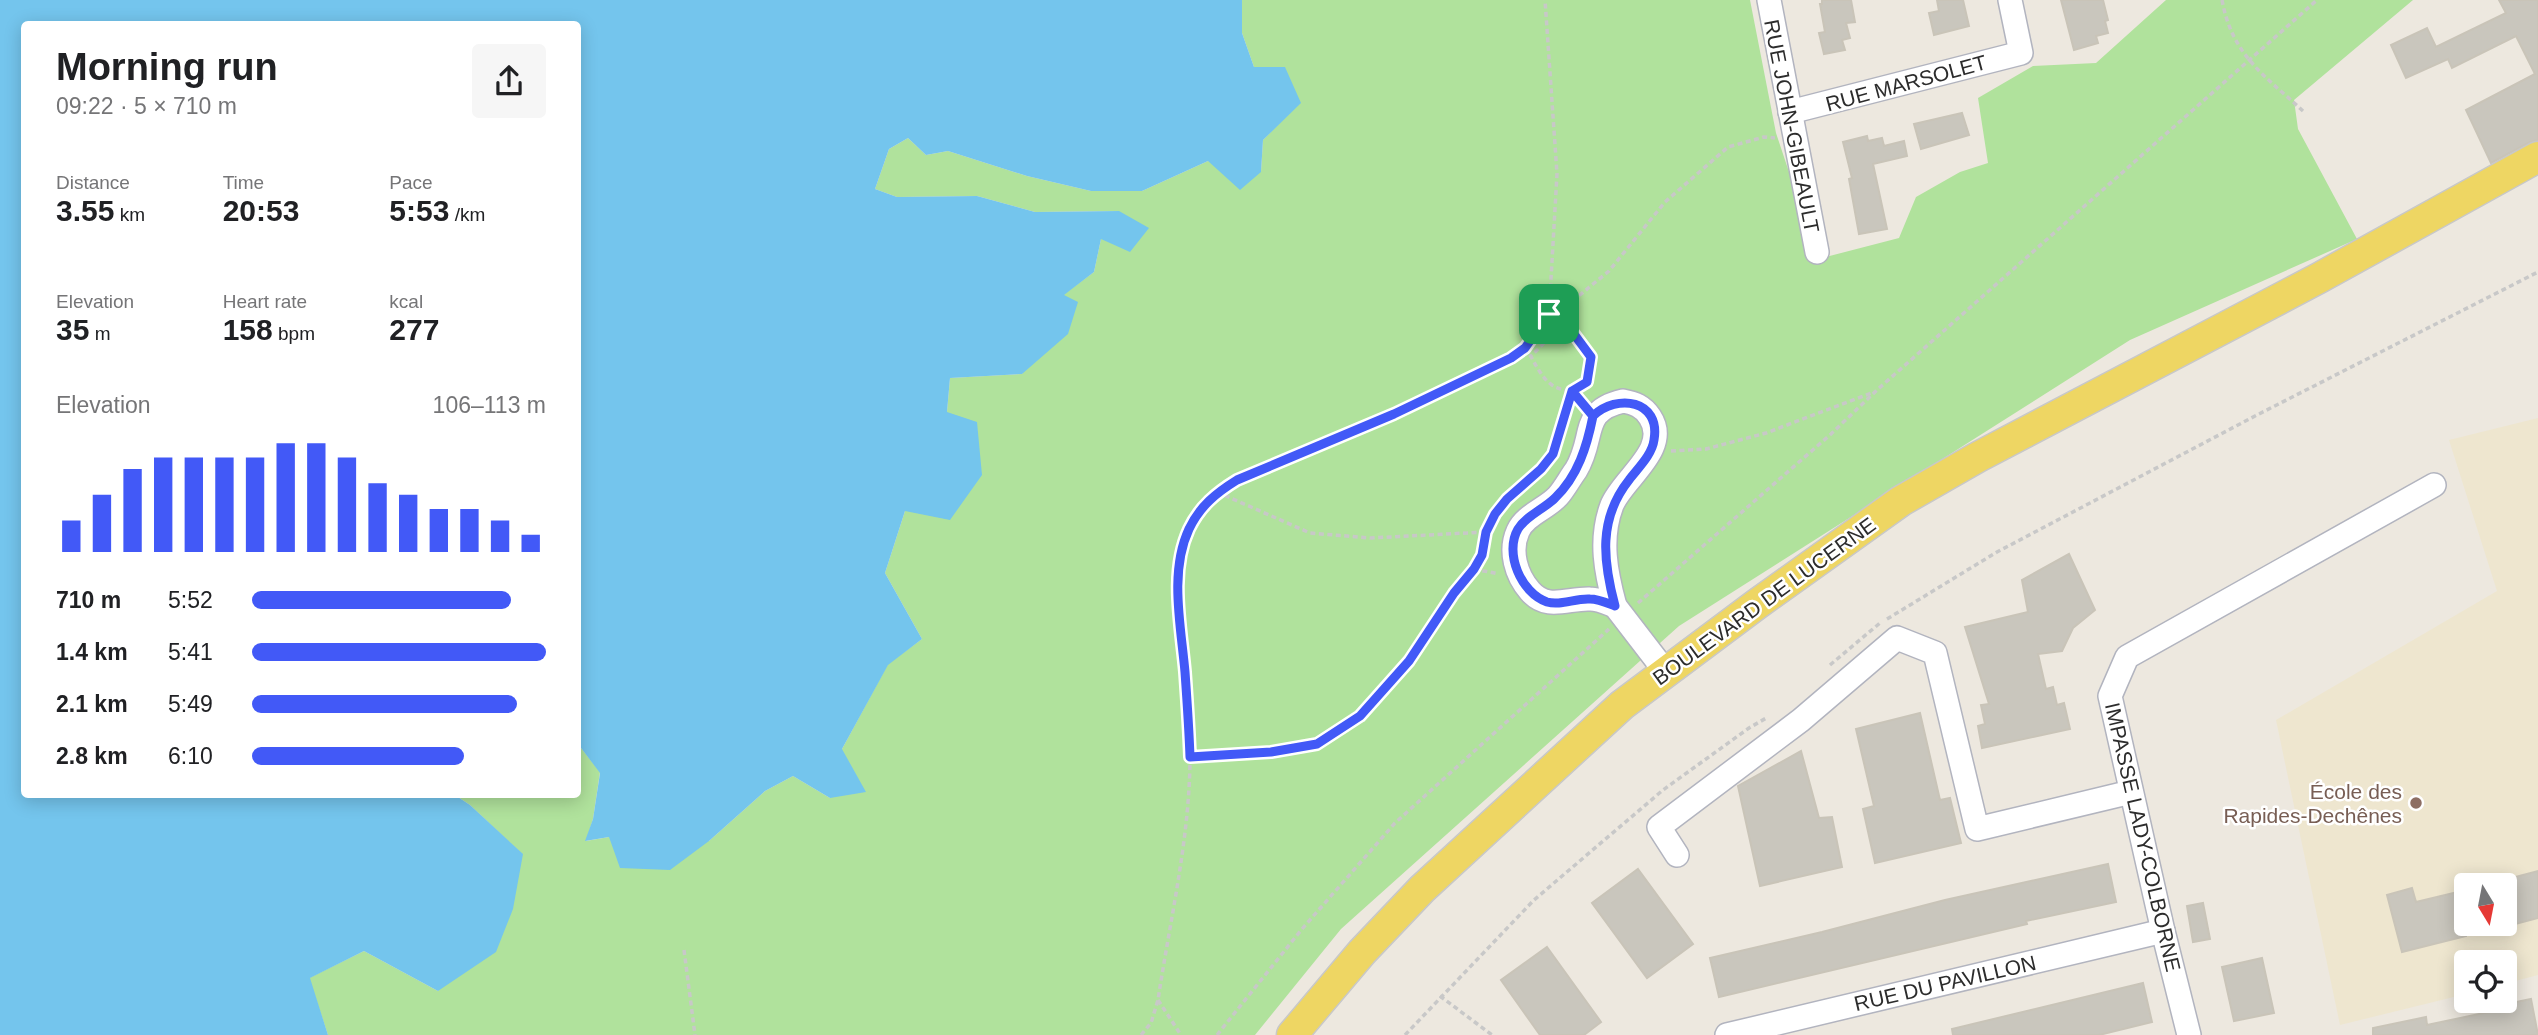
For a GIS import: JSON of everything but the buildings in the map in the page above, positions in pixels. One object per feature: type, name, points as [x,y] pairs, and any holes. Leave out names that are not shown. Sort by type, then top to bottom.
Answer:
[{"type":"main road","name":"BOULEVARD DE LUCERNE","points":[[1292,1035],[1362,952],[1422,889],[1622,705],[1901,501],[1978,457],[2319,278],[2538,157]]},
{"type":"main road","name":"BOULEVARD DE LUCERNE","points":[[2319,278],[2538,178]]},
{"type":"street","name":"RUE JOHN-GIBEAULT","points":[[1769,0],[1816,252]]},
{"type":"street","name":"RUE MARSOLET","points":[[1790,113],[2021,53],[2010,0]]},
{"type":"street","points":[[1619,611],[1590,598],[1557,603],[1546,601],[1532,593],[1521,578],[1515,561],[1514,544],[1518,529],[1557,497],[1569,481],[1587,449],[1593,416],[1610,404],[1623,401],[1634,403],[1646,411],[1654,423],[1655,438],[1651,451],[1613,504],[1604,556],[1606,574],[1619,611],[1665,671]]},
{"type":"street","name":"IMPASSE LADY-COLBORNE","points":[[2189,1035],[2110,696],[2127,657],[2434,485]]},
{"type":"street","points":[[1678,855],[1659,827],[1801,720],[1897,638],[1935,653],[1978,829],[2131,792]]},
{"type":"street","name":"RUE DU PAVILLON","points":[[1727,1035],[2163,932]]},
{"type":"path","points":[[1142,1035],[1151,1023],[1157,1000],[1182,850],[1190,757],[1177,594],[1180,558],[1188,531],[1196,516],[1217,492],[1237,480],[1394,414],[1511,358],[1525,348],[1549,314],[1557,174],[1545,0]]},
{"type":"path","points":[[2222,0],[2226,22],[2247,60],[2303,111]]},
{"type":"path","points":[[1217,1035],[1302,929],[1395,823],[1619,611],[1831,434],[1877,390],[2317,0]]},
{"type":"path","points":[[1531,356],[1550,336],[1570,303],[1609,271],[1665,202],[1728,147],[1764,137],[1795,138]]},
{"type":"path","points":[[1830,666],[1877,625],[1997,552],[2255,416],[2538,272]]},
{"type":"path","points":[[1190,757],[1271,752],[1317,744],[1360,716],[1409,661],[1454,593],[1474,569],[1482,555],[1486,532],[1495,514],[1553,454],[1572,391],[1587,382],[1591,357],[1562,318],[1549,314]]},
{"type":"path","points":[[1525,348],[1533,363],[1552,385],[1572,391],[1593,416]]},
{"type":"path","points":[[1651,451],[1706,449],[1766,433],[1877,390]]},
{"type":"path","points":[[1217,492],[1310,533],[1370,538],[1486,532]]},
{"type":"path","points":[[1405,1035],[1534,900],[1663,790],[1749,728],[1773,714]]},
{"type":"path","points":[[684,950],[695,1035]]},
{"type":"path","points":[[1440,996],[1492,1035]]},
{"type":"path","points":[[1157,1000],[1181,1035]]},
{"type":"shaded area","name":"École des Rapides-Dechênes","points":[[2538,418],[2538,975],[2517,981],[2517,950],[2454,950],[2454,997],[2340,1025],[2276,720],[2497,591],[2449,440]]},
{"type":"green space","points":[[1242,0],[1750,0],[1776,133],[1818,259],[1899,238],[1916,197],[1960,172],[1988,163],[1978,98],[2033,66],[2096,63],[2166,0],[2413,0],[2294,100],[2298,129],[2357,239],[2130,340],[1679,626],[1341,929],[1255,1035],[328,1035],[309,978],[364,951],[438,991],[522,854],[460,798],[581,798],[581,748],[600,772],[593,819],[586,841],[609,837],[709,841],[765,791],[793,776],[830,798],[842,749],[888,664],[922,639],[885,573],[905,511],[947,412],[950,378],[1022,374],[1063,295],[1094,272],[1101,239],[1119,211],[1035,212],[977,196],[897,197],[875,189],[889,149],[908,138],[926,155],[948,151],[1027,176],[1091,191],[1142,191],[1208,161],[1261,172],[1263,140],[1300,102],[1254,67],[1242,33]]},
{"type":"water","points":[[0,0],[1242,0],[1242,33],[1254,67],[1285,67],[1301,103],[1263,140],[1261,172],[1240,190],[1208,161],[1142,191],[1091,191],[1027,176],[948,151],[926,155],[908,138],[889,149],[875,189],[897,197],[977,196],[1035,212],[1119,211],[1149,228],[1130,252],[1101,239],[1094,272],[1064,295],[1078,302],[1068,334],[1022,374],[950,378],[947,412],[977,422],[982,475],[950,520],[905,511],[885,573],[922,639],[888,665],[842,749],[866,792],[830,798],[793,776],[765,791],[709,841],[670,870],[620,868],[609,837],[585,841],[593,819],[600,773],[581,748],[581,21],[21,21],[21,798],[460,798],[523,854],[513,909],[496,952],[438,991],[364,951],[310,978],[328,1035],[0,1035]]},
{"type":"place","name":"École des Rapides-Dechênes","points":[[2416,803]]},
{"type":"route","points":[[1549,314],[1525,348],[1511,358],[1394,414],[1237,480],[1205,503],[1188,531],[1180,558],[1177,594],[1190,757],[1271,752],[1317,744],[1360,716],[1409,661],[1454,593],[1474,569],[1482,555],[1486,532],[1495,514],[1553,454],[1572,391],[1593,416],[1602,408],[1623,401],[1634,403],[1646,411],[1654,423],[1655,438],[1651,451],[1613,504],[1604,540],[1606,574],[1615,606],[1590,598],[1557,603],[1546,601],[1532,593],[1521,578],[1515,561],[1514,544],[1518,529],[1557,497],[1569,481],[1587,449],[1593,416],[1572,391],[1587,382],[1591,357],[1562,318],[1549,314]]}]
